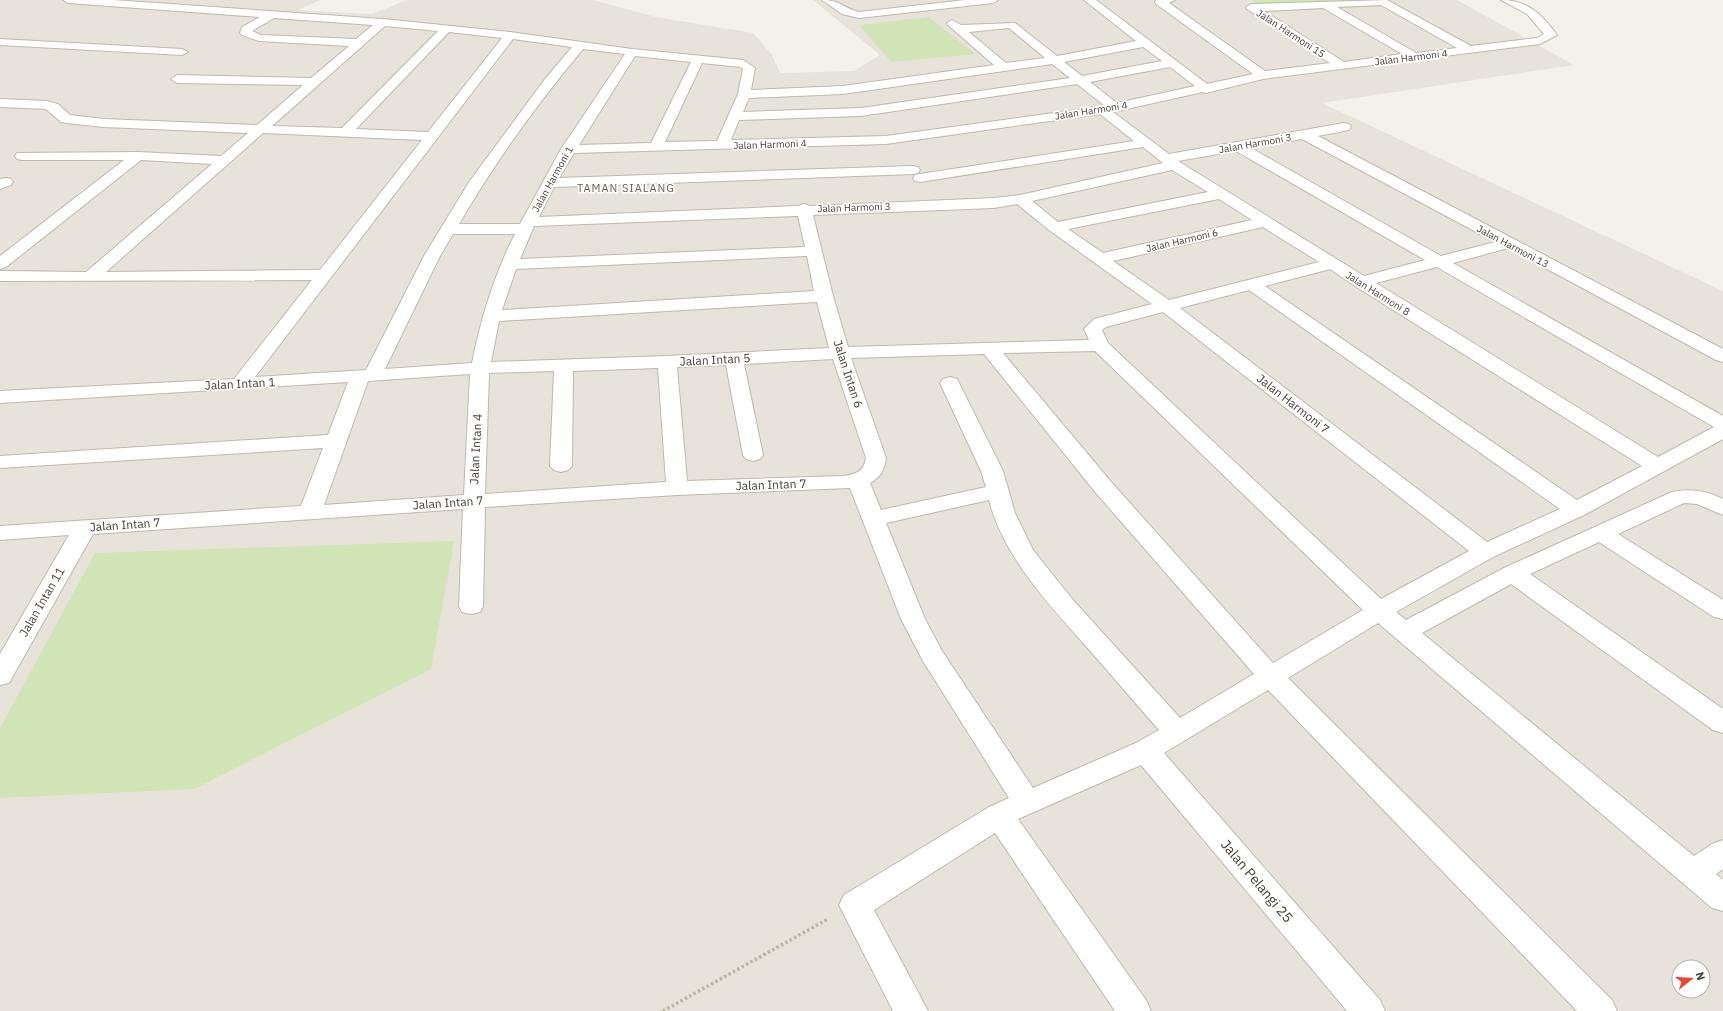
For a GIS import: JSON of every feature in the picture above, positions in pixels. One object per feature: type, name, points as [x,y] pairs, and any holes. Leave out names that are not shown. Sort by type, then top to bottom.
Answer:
[{"type":"street","points":[[68,0],[254,12],[270,9],[510,35],[632,52],[747,65],[749,68],[744,94],[722,145]]},
{"type":"street","points":[[827,0],[846,12],[864,14],[994,0]]},
{"type":"street","points":[[1089,0],[1206,89]]},
{"type":"street","points":[[1170,0],[1160,2],[1263,75]]},
{"type":"street","name":"Jalan Harmoni 15","points":[[1242,0],[1341,65]]},
{"type":"street","name":"Jalan Harmoni 4","points":[[568,149],[722,145],[893,148],[1206,89],[1263,75],[1540,41],[1551,35],[1531,12],[1506,0]]},
{"type":"street","points":[[1254,8],[1380,1],[1468,49]]},
{"type":"street","points":[[1326,5],[1413,56]]},
{"type":"street","points":[[932,7],[1003,67]]},
{"type":"street","points":[[270,9],[246,29],[246,33],[259,38],[360,43]]},
{"type":"street","points":[[90,277],[383,22]]},
{"type":"street","name":"Jalan Harmoni 8","points":[[958,29],[1011,25],[1079,80],[1145,143],[1170,162],[1659,467]]},
{"type":"street","points":[[345,133],[446,29]]},
{"type":"street","points":[[240,384],[510,35]]},
{"type":"street","points":[[0,42],[182,52]]},
{"type":"street","points":[[744,94],[843,90],[1054,60],[1146,43]]},
{"type":"street","points":[[310,512],[336,441],[366,376],[428,262],[486,168],[549,82],[580,45]]},
{"type":"street","name":"Jalan Harmoni 1","points":[[492,316],[510,264],[549,183],[568,149],[632,52]]},
{"type":"street","points":[[656,147],[698,59]]},
{"type":"street","points":[[734,116],[861,112],[1079,80],[1173,63]]},
{"type":"street","points":[[176,79],[314,82]]},
{"type":"street","points":[[843,90],[927,187]]},
{"type":"street","points":[[0,103],[50,106],[64,118],[73,120],[431,136]]},
{"type":"street","name":"Jalan Harmoni 3","points":[[448,229],[528,226],[761,194],[804,209],[927,187],[994,203],[1020,199],[1238,146],[1344,127]]},
{"type":"street","name":"Jalan Harmoni 13","points":[[1304,134],[1723,356]]},
{"type":"street","points":[[549,183],[761,194],[927,187],[1145,143]]},
{"type":"street","points":[[1238,146],[1723,424]]},
{"type":"street","points":[[22,156],[138,156],[224,160]]},
{"type":"street","points":[[0,264],[138,156]]},
{"type":"street","points":[[1055,227],[1222,194]]},
{"type":"street","name":"Jalan Harmoni 7","points":[[1020,199],[1055,227],[1166,306],[1485,552]]},
{"type":"street","name":"Jalan Intan 6","points":[[804,209],[824,296],[840,353],[876,458],[875,467],[869,474],[858,480]]},
{"type":"street","name":"Jalan Harmoni 6","points":[[1099,259],[1264,222]]},
{"type":"street","points":[[1361,282],[1509,243]]},
{"type":"street","points":[[510,264],[814,251]]},
{"type":"street","points":[[1332,264],[1095,325],[1092,329],[1100,345],[1379,611],[1723,898]]},
{"type":"street","points":[[0,276],[90,277],[325,274]]},
{"type":"street","points":[[1252,285],[1576,510]]},
{"type":"street","points":[[492,316],[824,296]]},
{"type":"street","name":"Jalan Intan 4","points":[[471,606],[480,368],[492,316]]},
{"type":"street","name":"Jalan Intan 5","points":[[677,488],[667,362],[840,353],[1100,345]]},
{"type":"street","points":[[989,348],[1104,488],[1271,677],[1600,1011]]},
{"type":"street","points":[[734,359],[752,455]]},
{"type":"street","name":"Jalan Intan 1","points":[[0,397],[240,384],[480,368],[667,362]]},
{"type":"street","points":[[561,466],[564,365]]},
{"type":"street","points":[[950,383],[992,471],[998,490],[1001,507],[1019,547],[1046,585],[1177,732]]},
{"type":"street","points":[[911,1011],[855,905],[999,815],[1146,750],[1271,677],[1379,611],[1485,552],[1576,510],[1659,467],[1723,431]]},
{"type":"street","points":[[0,462],[336,441]]},
{"type":"street","points":[[858,480],[913,619],[932,655],[1027,802]]},
{"type":"street","name":"Jalan Intan 7","points":[[0,533],[677,488],[827,483],[858,480]]},
{"type":"street","points":[[873,518],[998,490]]},
{"type":"street","points":[[1403,632],[1512,573],[1602,534],[1680,497],[1692,496],[1706,498],[1723,508]]},
{"type":"street","name":"Jalan Intan 11","points":[[0,676],[85,528]]},
{"type":"street","points":[[1602,534],[1723,610]]},
{"type":"street","points":[[1512,573],[1723,723]]},
{"type":"street","name":"Jalan Pelangi 25","points":[[1146,750],[1368,1011]]},
{"type":"street","points":[[999,815],[1134,1011]]},
{"type":"street","points":[[1693,873],[1723,853]]},
{"type":"path","points":[[663,1011],[855,905]]},
{"type":"shaded area","points":[[0,0],[320,0],[298,10],[372,14],[407,0],[593,0],[656,17],[753,33],[772,55],[780,73],[854,71],[880,55],[813,0],[1457,0],[1574,65],[1322,103],[1723,291],[1723,1011],[0,1011]]},
{"type":"green space","points":[[1252,0],[1371,0],[1382,6],[1269,12]]},
{"type":"green space","points":[[929,17],[975,54],[891,62],[859,25]]},
{"type":"green space","points":[[454,541],[431,669],[194,789],[0,798],[0,728],[95,553]]},
{"type":"district","name":"TAMAN SIALANG","points":[[626,188]]}]
